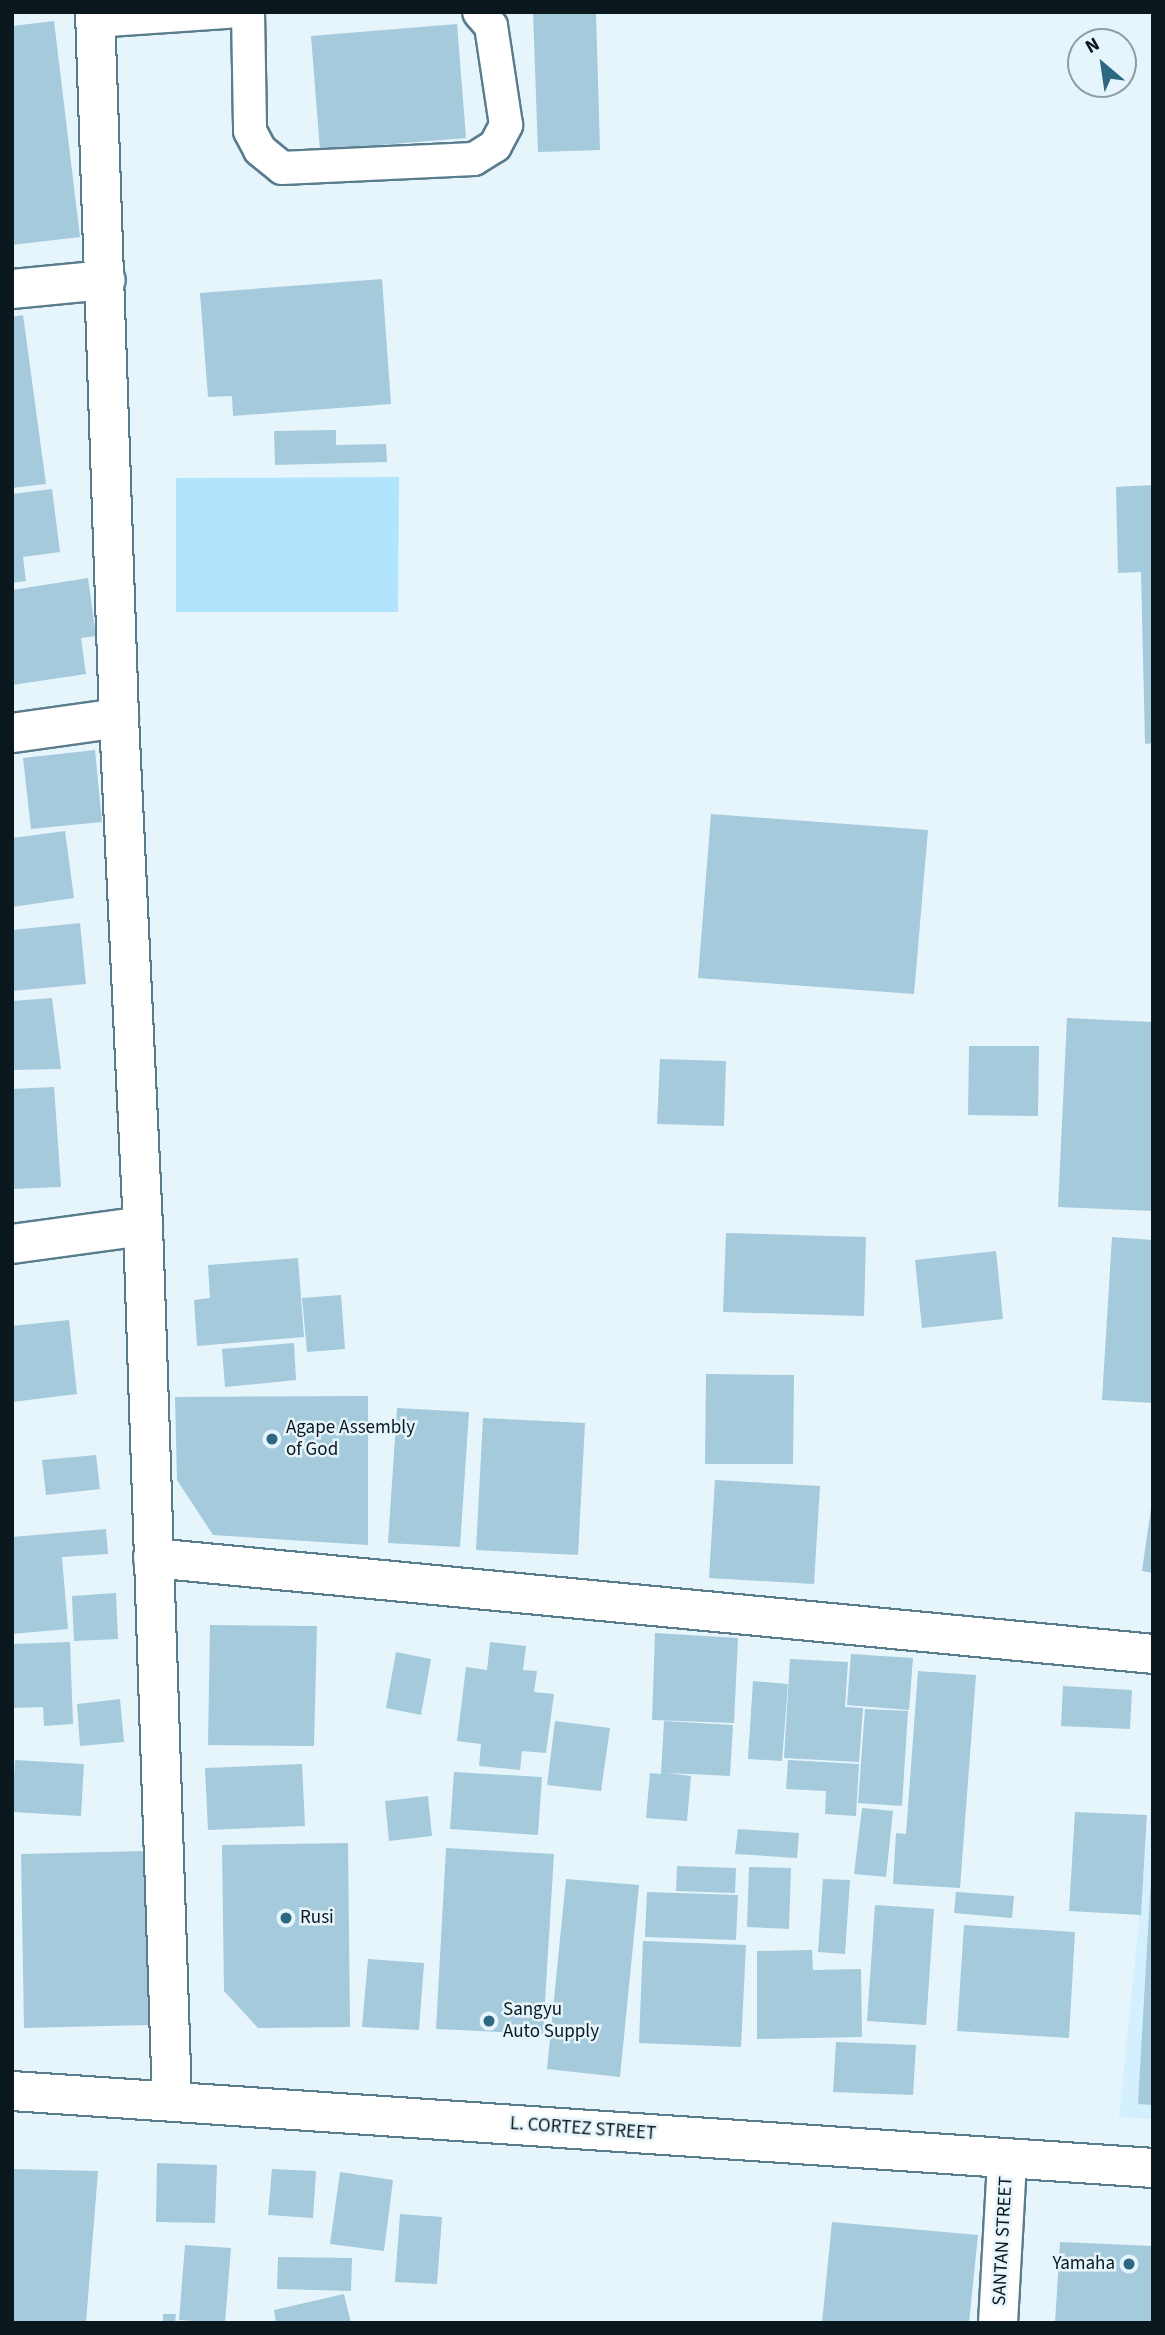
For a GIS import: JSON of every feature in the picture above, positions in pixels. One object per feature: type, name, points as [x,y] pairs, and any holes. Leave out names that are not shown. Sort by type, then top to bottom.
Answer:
[{"type":"street","points":[[95,17],[119,719],[143,1226],[172,2101]]},
{"type":"street","points":[[12,289],[106,280]]},
{"type":"street","points":[[12,733],[119,719]]},
{"type":"street","points":[[12,1244],[143,1226]]},
{"type":"street","points":[[153,1558],[1153,1654]]},
{"type":"street","name":"L. CORTEZ STREET","points":[[12,2091],[1153,2168]]},
{"type":"street","name":"SANTAN STREET","points":[[998,2323],[1007,2160]]},
{"type":"lane","points":[[95,17],[228,12]]},
{"type":"lane","points":[[248,12],[250,131],[260,150],[282,168],[474,159],[495,146],[506,125],[491,26],[479,12]]},
{"type":"shaded area","points":[[399,477],[398,612],[176,612],[176,478]]},
{"type":"shaded area","points":[[1153,1803],[1153,2119],[1119,2117]]},
{"type":"building","points":[[533,12],[596,12],[600,150],[538,152]]},
{"type":"building","points":[[54,21],[80,237],[12,245],[12,26]]},
{"type":"building","points":[[457,24],[466,138],[320,150],[311,36]]},
{"type":"building","points":[[382,279],[391,404],[233,416],[232,396],[208,397],[200,293]]},
{"type":"building","points":[[23,315],[46,484],[12,488],[12,317]]},
{"type":"building","points":[[336,430],[336,445],[386,444],[387,462],[275,465],[274,431]]},
{"type":"building","points":[[1153,485],[1153,743],[1145,744],[1141,572],[1118,573],[1116,487]]},
{"type":"building","points":[[52,489],[60,552],[23,557],[26,581],[12,583],[12,494]]},
{"type":"building","points":[[88,578],[96,636],[81,638],[86,674],[12,685],[12,590]]},
{"type":"building","points":[[95,750],[102,822],[31,829],[23,758]]},
{"type":"building","points":[[711,814],[928,830],[914,994],[698,978]]},
{"type":"building","points":[[65,831],[74,898],[12,907],[12,838]]},
{"type":"building","points":[[80,923],[86,984],[12,991],[12,930]]},
{"type":"building","points":[[52,998],[61,1069],[12,1070],[12,1001]]},
{"type":"building","points":[[1067,1018],[1153,1022],[1153,1211],[1058,1207]]},
{"type":"building","points":[[969,1046],[1039,1046],[1038,1116],[968,1115]]},
{"type":"building","points":[[660,1059],[726,1061],[724,1126],[657,1124]]},
{"type":"building","points":[[54,1087],[61,1187],[12,1189],[12,1089]]},
{"type":"building","points":[[726,1233],[866,1237],[864,1316],[723,1312]]},
{"type":"building","points":[[1112,1237],[1153,1240],[1153,1403],[1102,1400]]},
{"type":"building","points":[[996,1251],[1003,1319],[922,1328],[915,1260]]},
{"type":"building","points":[[298,1258],[304,1337],[197,1346],[194,1300],[210,1298],[208,1265]]},
{"type":"building","points":[[341,1295],[345,1349],[307,1352],[302,1298]]},
{"type":"building","points":[[69,1320],[77,1394],[12,1402],[12,1326]]},
{"type":"building","points":[[294,1343],[296,1380],[225,1387],[222,1349]]},
{"type":"building","points":[[706,1374],[794,1375],[793,1464],[705,1464]]},
{"type":"building","name":"Agape Assembly of God","points":[[368,1396],[368,1545],[213,1535],[177,1480],[175,1397]]},
{"type":"building","points":[[397,1408],[469,1412],[460,1547],[388,1543]]},
{"type":"building","points":[[483,1418],[585,1423],[578,1555],[476,1550]]},
{"type":"building","points":[[96,1455],[100,1489],[46,1495],[42,1460]]},
{"type":"building","points":[[715,1480],[820,1486],[814,1584],[709,1578]]},
{"type":"building","points":[[1153,1508],[1153,1573],[1142,1571]]},
{"type":"building","points":[[106,1529],[108,1554],[62,1557],[68,1629],[12,1634],[12,1537]]},
{"type":"building","points":[[116,1593],[118,1639],[74,1641],[72,1596]]},
{"type":"building","points":[[210,1625],[317,1626],[314,1746],[208,1745]]},
{"type":"building","points":[[655,1633],[738,1638],[734,1723],[652,1720]]},
{"type":"building","points":[[70,1642],[73,1724],[44,1726],[43,1707],[12,1708],[12,1644]]},
{"type":"building","points":[[490,1642],[526,1646],[523,1670],[537,1671],[534,1692],[554,1694],[546,1753],[522,1751],[520,1770],[479,1766],[481,1744],[457,1741],[466,1667],[487,1670]]},
{"type":"building","points":[[396,1652],[431,1659],[421,1715],[386,1708]]},
{"type":"building","points":[[851,1654],[913,1658],[909,1710],[847,1705]]},
{"type":"building","points":[[790,1659],[848,1662],[845,1707],[863,1708],[859,1762],[784,1758]]},
{"type":"building","points":[[918,1671],[976,1675],[960,1888],[893,1884],[896,1833],[906,1834]]},
{"type":"building","points":[[753,1681],[788,1684],[782,1761],[748,1759]]},
{"type":"building","points":[[1063,1686],[1132,1690],[1130,1729],[1061,1726]]},
{"type":"building","points":[[120,1699],[124,1742],[80,1746],[77,1704]]},
{"type":"building","points":[[865,1709],[908,1711],[902,1806],[858,1803]]},
{"type":"building","points":[[555,1721],[610,1728],[601,1791],[547,1785]]},
{"type":"building","points":[[664,1721],[733,1725],[730,1776],[667,1773],[691,1776],[687,1821],[646,1818],[650,1773],[661,1774]]},
{"type":"building","points":[[15,1760],[84,1764],[81,1816],[12,1812]]},
{"type":"building","points":[[788,1760],[859,1764],[856,1816],[825,1814],[826,1791],[786,1789]]},
{"type":"building","points":[[302,1764],[305,1826],[208,1830],[205,1768]]},
{"type":"building","points":[[454,1772],[542,1777],[538,1835],[450,1829]]},
{"type":"building","points":[[428,1796],[432,1836],[389,1841],[385,1801]]},
{"type":"building","points":[[862,1808],[893,1811],[886,1877],[854,1874]]},
{"type":"building","points":[[1075,1812],[1147,1815],[1141,1915],[1069,1911]]},
{"type":"building","points":[[738,1829],[799,1833],[797,1858],[735,1854]]},
{"type":"building","name":"Rusi","points":[[348,1843],[350,2027],[258,2028],[224,1991],[222,1845]]},
{"type":"building","points":[[446,1848],[554,1854],[543,2034],[436,2029]]},
{"type":"building","points":[[145,1851],[149,2025],[24,2028],[21,1854]]},
{"type":"building","points":[[677,1866],[736,1868],[735,1893],[676,1891]]},
{"type":"building","points":[[749,1867],[791,1868],[789,1929],[747,1927]]},
{"type":"building","points":[[1153,1878],[1153,2105],[1138,2104]]},
{"type":"building","points":[[566,1879],[639,1885],[620,2077],[547,2069]]},
{"type":"building","points":[[823,1879],[850,1880],[845,1954],[818,1952]]},
{"type":"building","points":[[647,1892],[738,1895],[736,1940],[645,1937]]},
{"type":"building","points":[[956,1892],[1014,1896],[1012,1918],[954,1913]]},
{"type":"building","points":[[875,1905],[934,1909],[926,2025],[867,2021]]},
{"type":"building","points":[[964,1925],[1075,1932],[1069,2038],[957,2031]]},
{"type":"building","points":[[643,1941],[746,1945],[741,2047],[639,2043]]},
{"type":"building","points":[[812,1950],[813,1970],[861,1969],[862,2037],[757,2039],[757,1951]]},
{"type":"building","points":[[368,1959],[424,1963],[419,2030],[362,2027]]},
{"type":"building","points":[[836,2042],[916,2045],[913,2095],[833,2092]]},
{"type":"building","points":[[157,2163],[217,2165],[215,2223],[156,2222]]},
{"type":"building","points":[[12,2169],[98,2171],[86,2323],[12,2323]]},
{"type":"building","points":[[272,2169],[316,2171],[313,2218],[268,2215]]},
{"type":"building","points":[[340,2172],[393,2180],[384,2251],[330,2244]]},
{"type":"building","points":[[400,2214],[442,2217],[437,2284],[395,2282]]},
{"type":"building","points":[[832,2222],[978,2235],[969,2323],[822,2323]]},
{"type":"building","points":[[1060,2242],[1153,2246],[1153,2323],[1055,2323]]},
{"type":"building","points":[[185,2245],[231,2248],[225,2323],[179,2320]]},
{"type":"building","points":[[278,2257],[352,2258],[351,2291],[277,2289]]},
{"type":"building","points":[[344,2294],[351,2323],[276,2323],[274,2310]]},
{"type":"building","points":[[163,2314],[176,2314],[175,2323],[163,2323]]},
{"type":"place","name":"Agape Assembly of God","points":[[272,1439]]},
{"type":"place","name":"Rusi","points":[[286,1918]]},
{"type":"place","name":"Sangyu Auto Supply","points":[[489,2021]]},
{"type":"place","name":"Yamaha","points":[[1129,2264]]}]
